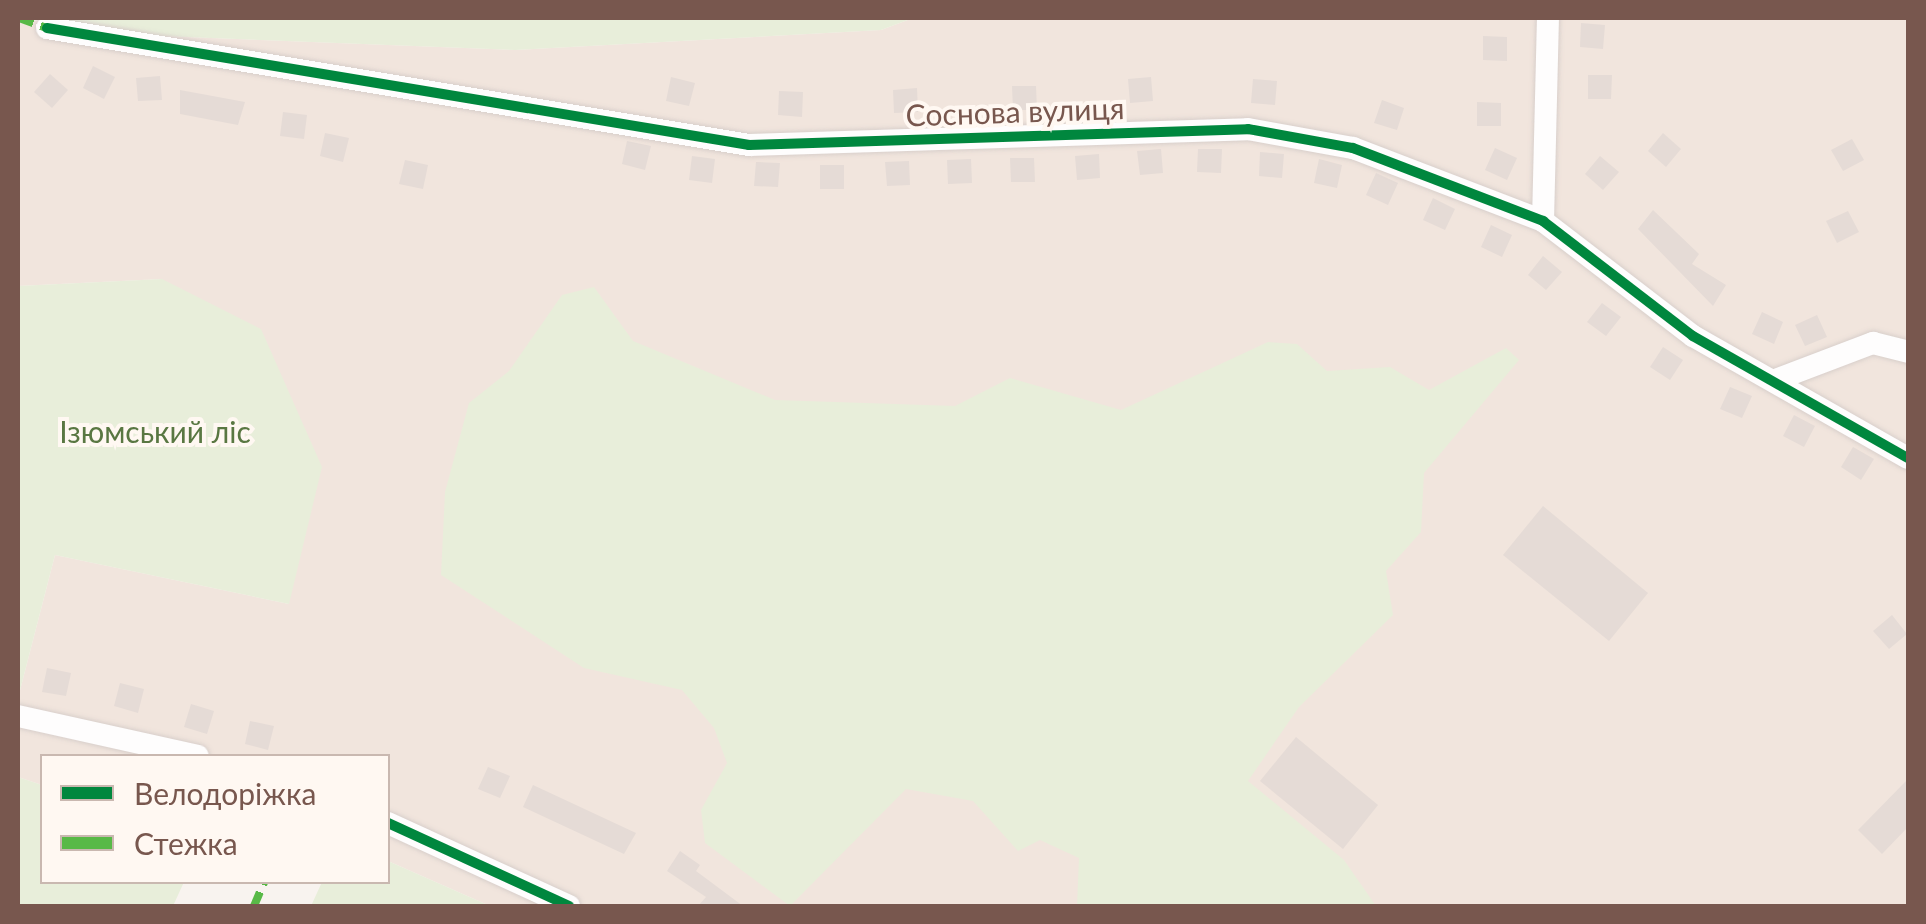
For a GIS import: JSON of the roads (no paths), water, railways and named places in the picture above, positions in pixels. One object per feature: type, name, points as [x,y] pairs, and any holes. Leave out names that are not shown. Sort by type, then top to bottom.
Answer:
[{"type":"street","points":[[1542,221],[1548,18]]},
{"type":"street","name":"Соснова вулиця","points":[[47,28],[750,145],[1248,129],[1352,148],[1542,221],[1693,336],[1778,379],[1908,458]]},
{"type":"street","points":[[1778,379],[1873,343],[1908,352]]},
{"type":"street","points":[[18,716],[189,754]]},
{"type":"street","points":[[390,824],[569,906]]},
{"type":"park label","name":"Ізюмський ліс","points":[[155,431]]}]
